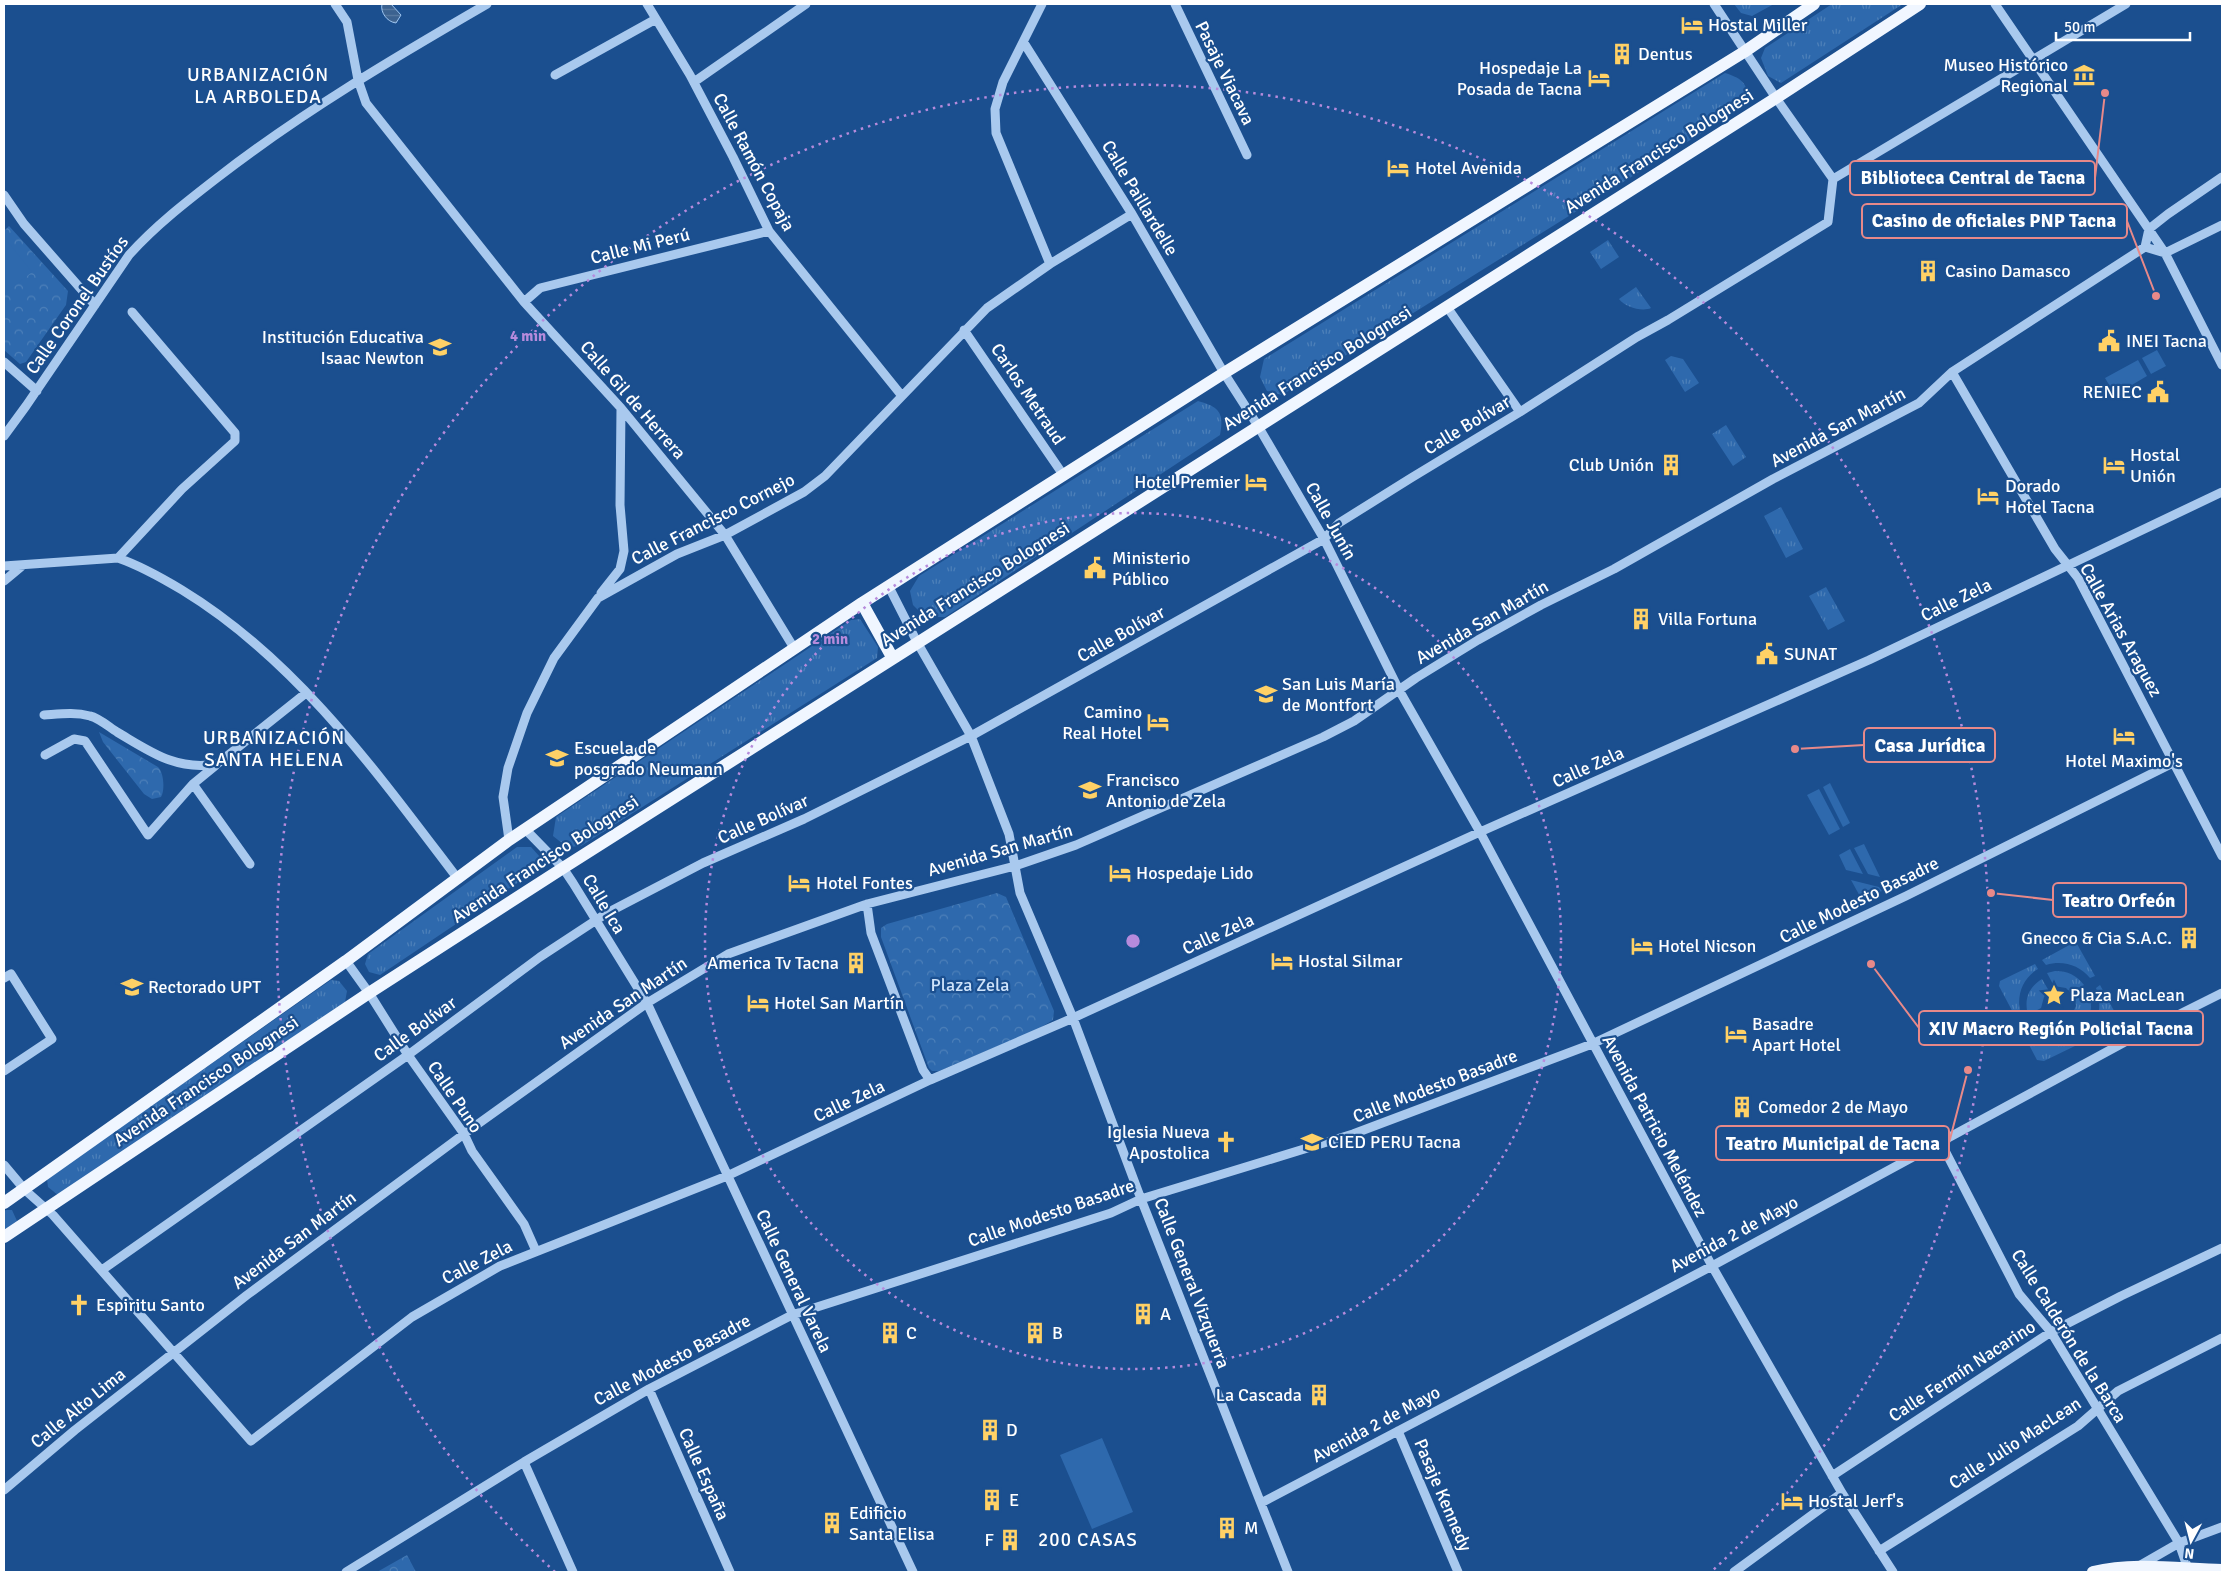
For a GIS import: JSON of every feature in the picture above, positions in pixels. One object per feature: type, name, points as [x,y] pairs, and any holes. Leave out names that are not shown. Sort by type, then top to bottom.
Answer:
[{"type":"main road","name":"Avenida Francisco Bolognesi","points":[[4,1203],[25,1190],[346,961],[524,829],[794,648],[1224,373],[1744,52],[1814,4]]},
{"type":"main road","name":"Avenida Francisco Bolognesi","points":[[4,1238],[369,993],[562,868],[1776,98],[1920,4]]},
{"type":"main road","points":[[862,603],[892,657]]},
{"type":"main road","points":[[2093,1572],[2139,1567],[2189,1571],[2222,1570]]},
{"type":"street","name":"Calle Gil de Herrera","points":[[335,4],[347,22],[358,80],[366,103],[524,302],[621,408],[725,535],[794,648]]},
{"type":"street","name":"Calle Coronel Bustíos","points":[[4,436],[129,255],[145,236],[170,214],[241,160],[358,80],[487,4]]},
{"type":"street","name":"Calle Ramón Copaja","points":[[646,4],[694,82],[734,157],[769,231],[902,396]]},
{"type":"street","points":[[694,82],[806,4]]},
{"type":"street","points":[[1042,4],[1003,82],[995,109],[996,133],[1050,264]]},
{"type":"street","name":"Pasaje Viacava","points":[[1174,4],[1247,155]]},
{"type":"street","points":[[1714,4],[1744,52],[1833,179],[2126,4]]},
{"type":"street","points":[[1995,4],[2165,253],[2222,365]]},
{"type":"street","points":[[556,75],[656,20]]},
{"type":"street","name":"Calle Paillardelle","points":[[1024,43],[1132,214],[1224,373]]},
{"type":"street","points":[[2222,178],[2149,229],[2145,247],[2165,253],[2222,225]]},
{"type":"street","name":"Calle Bolívar","points":[[102,1270],[408,1055],[540,957],[607,913],[703,863],[804,819],[971,736],[1324,539],[1339,523],[1520,412],[1636,337],[1668,320],[1828,222],[1833,179]]},
{"type":"street","points":[[4,195],[24,224],[95,305]]},
{"type":"street","name":"Calle Francisco Cornejo","points":[[509,840],[503,797],[508,768],[527,713],[554,658],[598,598],[677,554],[725,535],[804,492],[825,476],[987,308],[1050,264],[1132,214]]},
{"type":"street","name":"Calle Mi Perú","points":[[524,302],[540,288],[769,231]]},
{"type":"street","name":"Avenida San Martín","points":[[174,1352],[247,1295],[464,1134],[647,1003],[728,954],[867,904],[1015,866],[1076,845],[1324,738],[1354,721],[1478,640],[1534,609],[1614,569],[1773,479],[1919,403],[1952,372],[2145,247]]},
{"type":"street","points":[[1447,306],[1520,412]]},
{"type":"street","points":[[118,558],[182,489],[235,441],[235,433],[132,312]]},
{"type":"street","name":"Carlos Metraud","points":[[964,330],[1064,476]]},
{"type":"street","points":[[4,362],[36,391]]},
{"type":"street","name":"Calle Arias Araguez","points":[[1952,372],[2055,549],[2078,578],[2222,856]]},
{"type":"street","name":"Calle Junín","points":[[1224,373],[1258,426],[1324,539],[1399,690]]},
{"type":"street","points":[[598,598],[620,569],[624,551],[620,505],[621,408]]},
{"type":"street","name":"Calle Zela","points":[[174,1352],[251,1441],[412,1317],[500,1266],[727,1176],[930,1080],[1073,1018],[1480,832],[1854,667],[2222,492]]},
{"type":"street","points":[[4,566],[118,558],[133,563],[158,576],[199,601],[245,635],[306,693],[368,761],[458,879]]},
{"type":"street","points":[[4,581],[22,566]]},
{"type":"street","name":"Calle General Vizquerra","points":[[889,587],[917,642],[971,736],[1009,834],[1020,893],[1073,1018],[1141,1199],[1288,1572]]},
{"type":"street","name":"Avenida Patricio Meléndez","points":[[1399,690],[1480,832],[1712,1266],[1842,1493],[1893,1572]]},
{"type":"street","points":[[45,756],[74,739],[85,741],[148,835],[193,784],[306,693]]},
{"type":"street","points":[[44,715],[68,713],[92,716],[161,758],[180,765],[200,767],[217,764]]},
{"type":"street","name":"Calle Modesto Basadre","points":[[346,1572],[524,1462],[649,1389],[792,1315],[1111,1213],[1141,1199],[1353,1134],[1592,1044],[1906,896],[2174,762]]},
{"type":"street","points":[[193,784],[250,864]]},
{"type":"street","name":"Calle Ica","points":[[524,829],[562,868],[647,1003]]},
{"type":"street","points":[[867,904],[871,933],[923,1070],[930,1080]]},
{"type":"street","name":"Calle Puno","points":[[346,961],[369,993],[408,1055],[464,1134],[472,1152],[524,1224],[536,1251]]},
{"type":"street","points":[[4,978],[11,974],[52,1039],[4,1071]]},
{"type":"street","name":"Avenida 2 de Mayo","points":[[1261,1503],[1712,1266],[2134,1036],[2222,993]]},
{"type":"street","name":"Calle General Varela","points":[[647,1003],[913,1572]]},
{"type":"street","name":"Calle Calderón de la Barca","points":[[1940,1141],[2019,1294],[2051,1332],[2096,1410],[2179,1543],[2189,1571]]},
{"type":"street","points":[[4,1165],[25,1190],[47,1208],[174,1352]]},
{"type":"street","name":"Calle Fermín Nacarino","points":[[1832,1476],[2051,1332],[2222,1248]]},
{"type":"street","name":"Calle Julio MacLean","points":[[1879,1551],[2078,1426],[2118,1390],[2222,1338]]},
{"type":"street","name":"Calle Alto Lima","points":[[4,1490],[75,1430],[174,1352]]},
{"type":"street","name":"Calle España","points":[[649,1389],[730,1572]]},
{"type":"street","name":"Pasaje Kennedy","points":[[1398,1431],[1458,1572]]},
{"type":"street","points":[[524,1462],[573,1572]]},
{"type":"street","points":[[1734,1572],[1842,1493]]},
{"type":"street","points":[[2139,1567],[2179,1543],[2222,1527]]},
{"type":"green space","points":[[1734,4],[1774,4],[1752,16],[1741,13]]},
{"type":"green space","points":[[1832,4],[1903,4],[1781,83],[1768,76],[1761,58],[1765,48]]},
{"type":"green space","points":[[1725,73],[1744,83],[1748,104],[1282,395],[1267,391],[1260,377],[1264,359]]},
{"type":"green space","points":[[9,226],[68,291],[66,305],[26,362],[20,364],[4,350],[4,231]]},
{"type":"green space","points":[[1608,240],[1619,257],[1601,269],[1590,252]]},
{"type":"green space","points":[[8,242],[32,272],[4,294],[4,245]]},
{"type":"green space","points":[[1636,287],[1651,308],[1634,308],[1619,299]]},
{"type":"green space","points":[[2157,350],[2166,366],[2151,374],[2142,358]]},
{"type":"green space","points":[[1671,356],[1683,359],[1699,383],[1685,392],[1665,360]]},
{"type":"green space","points":[[2138,360],[2147,376],[2115,395],[2105,378]]},
{"type":"green space","points":[[1198,401],[1211,406],[1219,412],[1221,416],[1220,435],[945,617],[925,617],[913,605],[910,591],[919,576]]},
{"type":"green space","points":[[1726,425],[1746,457],[1733,466],[1712,434]]},
{"type":"green space","points":[[1781,507],[1803,549],[1786,558],[1764,516]]},
{"type":"green space","points":[[1826,587],[1845,621],[1828,630],[1809,596]]},
{"type":"green space","points":[[860,619],[878,647],[877,658],[581,846],[567,847],[553,836],[556,817],[851,620]]},
{"type":"green space","points":[[99,732],[158,767],[162,773],[163,782],[161,797],[152,799],[144,794],[103,742]]},
{"type":"green space","points":[[1830,783],[1850,823],[1843,827],[1823,787]]},
{"type":"green space","points":[[1819,789],[1840,829],[1829,835],[1807,795]]},
{"type":"green space","points":[[1864,844],[1880,877],[1868,874],[1854,848]]},
{"type":"green space","points":[[517,847],[531,847],[540,857],[538,869],[380,975],[369,972],[365,964],[368,954]]},
{"type":"green space","points":[[1850,849],[1863,874],[1846,870],[1839,855]]},
{"type":"green space","points":[[1851,880],[1879,887],[1882,891],[1862,900]]},
{"type":"green space","name":"Plaza Zela","points":[[997,893],[1006,897],[1054,1011],[1053,1020],[1038,1029],[939,1071],[932,1071],[929,1068],[881,937],[881,928],[887,924]]},
{"type":"green space","points":[[2073,943],[2077,944],[2095,976],[2090,978],[2076,967],[2064,963],[2046,965],[2042,960]]},
{"type":"green space","points":[[2035,964],[2038,969],[2027,978],[2021,990],[2019,1004],[2022,1018],[2017,1020],[1999,986],[2000,981]]},
{"type":"green space","points":[[2055,971],[2071,974],[2084,985],[2071,993],[2066,988],[2054,986],[2047,973]]},
{"type":"green space","points":[[2042,979],[2049,991],[2044,997],[2041,1008],[2028,1015],[2028,994],[2033,986]]},
{"type":"green space","points":[[331,980],[339,981],[347,991],[345,1002],[58,1195],[48,1187],[47,1179]]},
{"type":"green space","points":[[2100,985],[2119,1020],[2118,1024],[2085,1041],[2082,1035],[2096,1020],[2098,1014],[2099,1002],[2096,988]]},
{"type":"green space","points":[[2088,992],[2091,1003],[2090,1013],[2086,1022],[2079,1030],[2071,1017],[2076,1006],[2075,999]]},
{"type":"green space","points":[[2026,1025],[2042,1039],[2054,1043],[2075,1041],[2077,1045],[2044,1061],[2037,1060],[2020,1028]]},
{"type":"green space","points":[[12,1210],[17,1221],[4,1230],[4,1211]]},
{"type":"green space","points":[[1102,1438],[1133,1512],[1092,1529],[1060,1455]]},
{"type":"green space","points":[[407,1555],[416,1572],[377,1572]]},
{"type":"shaded area","points":[[382,4],[391,4],[401,15],[396,23],[390,21],[385,16]]},
{"type":"place","name":"Hostal Miller","points":[[1692,25]]},
{"type":"place","name":"Dentus","points":[[1622,54]]},
{"type":"place","name":"Museo Histórico Regional","points":[[2084,75]]},
{"type":"place","name":"Hospedaje La Posada de Tacna","points":[[1599,78]]},
{"type":"place","name":"Biblioteca Central de Tacna","points":[[2105,93]]},
{"type":"place","name":"Hotel Avenida","points":[[1398,168]]},
{"type":"place","name":"Casino Damasco","points":[[1928,271]]},
{"type":"place","name":"Casino de oficiales PNP Tacna","points":[[2156,296]]},
{"type":"place","name":"INEI Tacna","points":[[2109,341]]},
{"type":"place","name":"Institución Educativa Isaac Newton","points":[[440,347]]},
{"type":"place","name":"RENIEC","points":[[2158,392]]},
{"type":"place","name":"Club Unión","points":[[1671,465]]},
{"type":"place","name":"Hostal Unión","points":[[2114,465]]},
{"type":"place","name":"Hotel Premier","points":[[1256,482]]},
{"type":"place","name":"Dorado Hotel Tacna","points":[[1988,496]]},
{"type":"place","name":"Ministerio Público","points":[[1095,568]]},
{"type":"place","name":"Villa Fortuna","points":[[1641,619]]},
{"type":"place","name":"SUNAT","points":[[1767,654]]},
{"type":"place","name":"San Luis María de Montfort","points":[[1266,694]]},
{"type":"place","name":"Camino Real Hotel","points":[[1158,722]]},
{"type":"place","name":"Hotel Maximo's","points":[[2124,736]]},
{"type":"place","name":"Casa Jurídica","points":[[1795,749]]},
{"type":"place","name":"Escuela de posgrado Neumann","points":[[557,758]]},
{"type":"place","name":"Francisco Antonio de Zela","points":[[1090,790]]},
{"type":"place","name":"Hospedaje Lido","points":[[1120,873]]},
{"type":"place","name":"Hotel Fontes","points":[[799,883]]},
{"type":"place","name":"Teatro Orfeón","points":[[1991,893]]},
{"type":"place","name":"Gnecco & Cia S.A.C.","points":[[2189,938]]},
{"type":"place","name":"Hotel Nicson","points":[[1642,946]]},
{"type":"place","name":"Hostal Silmar","points":[[1282,961]]},
{"type":"place","name":"America Tv Tacna","points":[[856,963]]},
{"type":"place","name":"XIV Macro Región Policial Tacna","points":[[1871,964]]},
{"type":"place","name":"Rectorado UPT","points":[[132,987]]},
{"type":"place","name":"Plaza MacLean","points":[[2054,995]]},
{"type":"place","name":"Hotel San Martín","points":[[758,1003]]},
{"type":"place","name":"Basadre Apart Hotel","points":[[1736,1034]]},
{"type":"place","name":"Teatro Municipal de Tacna","points":[[1968,1070]]},
{"type":"place","name":"Comedor 2 de Mayo","points":[[1742,1107]]},
{"type":"place","name":"Iglesia Nueva Apostolica","points":[[1226,1142]]},
{"type":"place","name":"CIED PERU Tacna","points":[[1312,1142]]},
{"type":"place","name":"Espiritu Santo","points":[[79,1305]]},
{"type":"place","name":"A","points":[[1143,1314]]},
{"type":"place","name":"C","points":[[890,1333]]},
{"type":"place","name":"B","points":[[1035,1333]]},
{"type":"place","name":"La Cascada","points":[[1319,1395]]},
{"type":"place","name":"D","points":[[990,1430]]},
{"type":"place","name":"E","points":[[992,1500]]},
{"type":"place","name":"Hostal Jerf's","points":[[1792,1501]]},
{"type":"place","name":"Edificio Santa Elisa","points":[[832,1523]]},
{"type":"place","name":"M","points":[[1227,1528]]},
{"type":"place","name":"F","points":[[1010,1540]]},
{"type":"district","name":"URBANIZACIÓN LA ARBOLEDA","points":[[258,85]]},
{"type":"district","name":"URBANIZACIÓN SANTA HELENA","points":[[274,748]]},
{"type":"district","name":"200 CASAS","points":[[1088,1539]]}]
